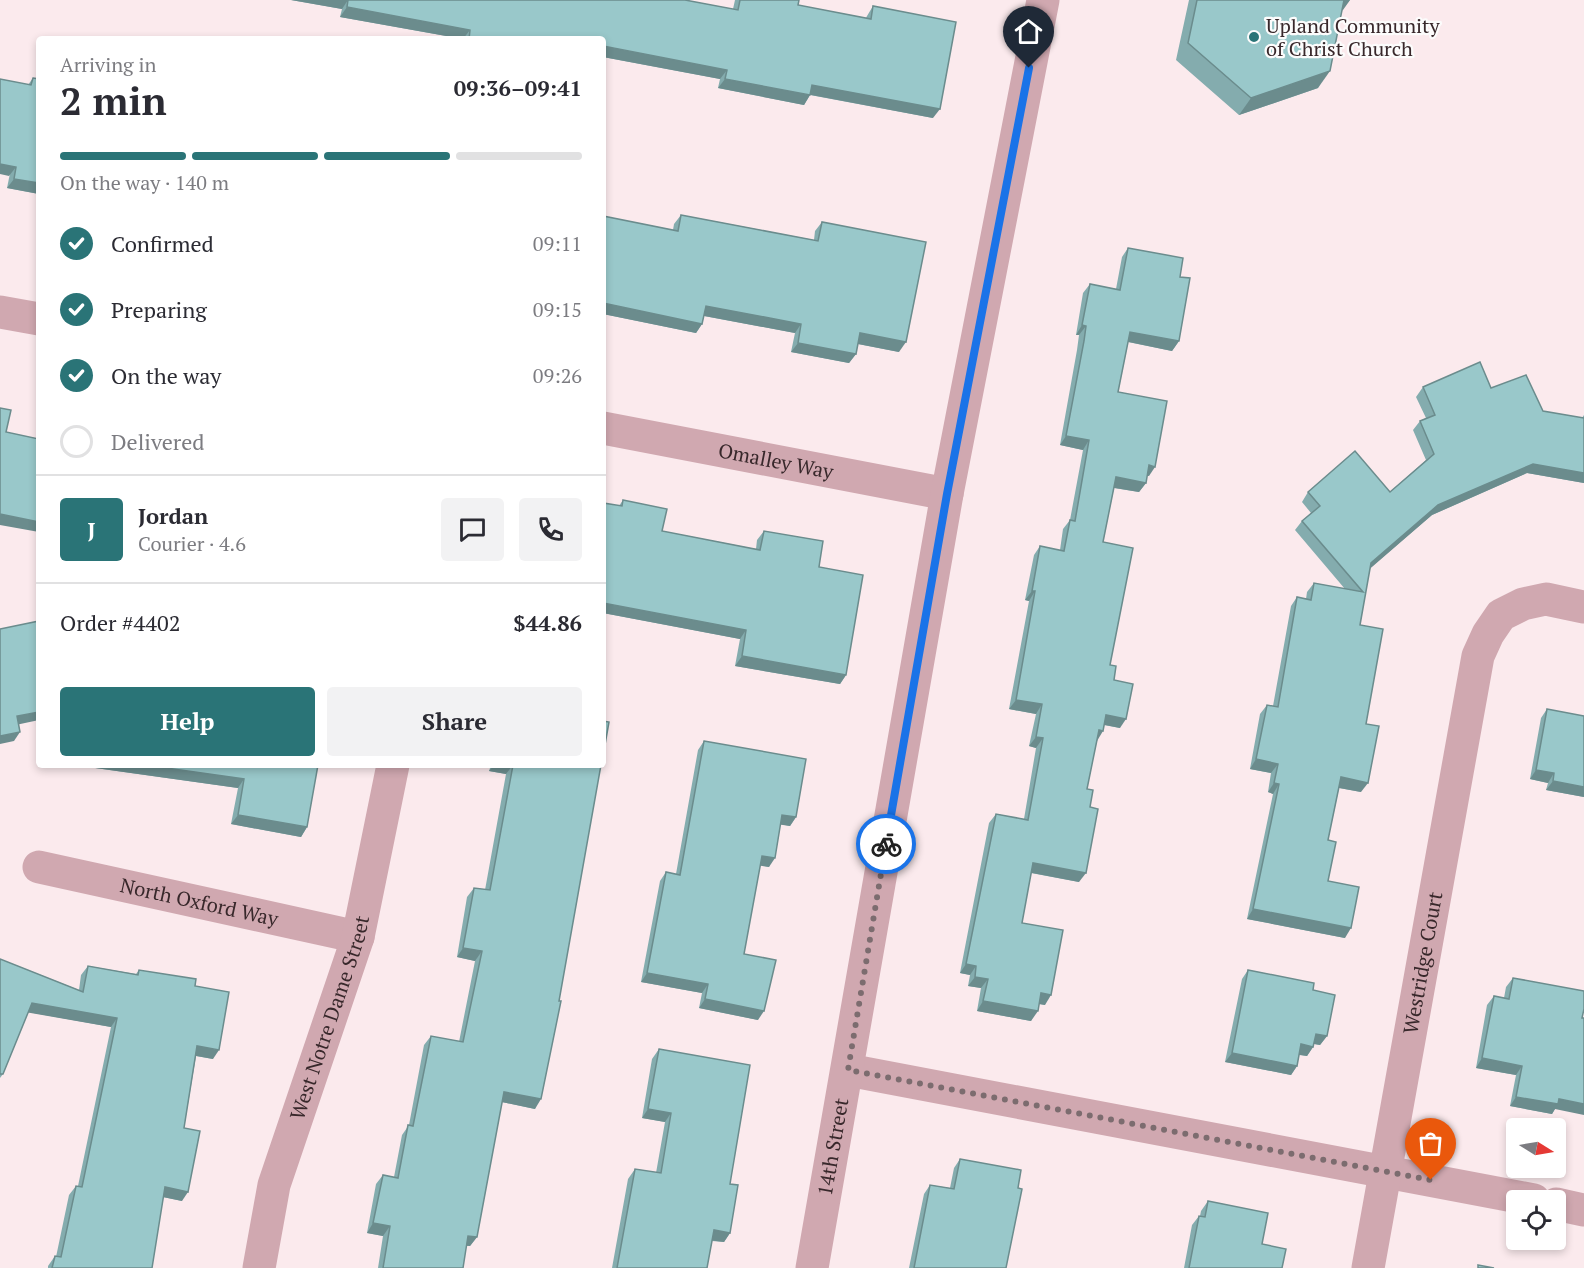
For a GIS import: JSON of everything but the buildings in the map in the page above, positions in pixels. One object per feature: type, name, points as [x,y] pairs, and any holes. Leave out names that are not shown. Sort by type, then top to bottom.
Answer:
[{"type":"street","name":"14th Street","points":[[812,1268],[947,494],[1043,0]]},
{"type":"street","points":[[0,312],[36,318]]},
{"type":"street","name":"Omalley Way","points":[[606,429],[947,494]]},
{"type":"street","name":"Westridge Court","points":[[1368,1268],[1478,656],[1500,615],[1523,604],[1546,599],[1584,607]]},
{"type":"street","name":"West Notre Dame Street","points":[[259,1268],[273,1185],[358,937],[392,768]]},
{"type":"street","name":"North Oxford Way","points":[[39,867],[358,937]]},
{"type":"street","points":[[848,1070],[1506,1195]]},
{"type":"street","points":[[1566,1206],[1584,1210]]},
{"type":"way so far","points":[[886,844],[848,1070],[1431,1180]]},
{"type":"place","name":"Upland Community of Christ Church","points":[[1254,37]]},
{"type":"route","points":[[886,844],[947,494],[1029,68]]}]
